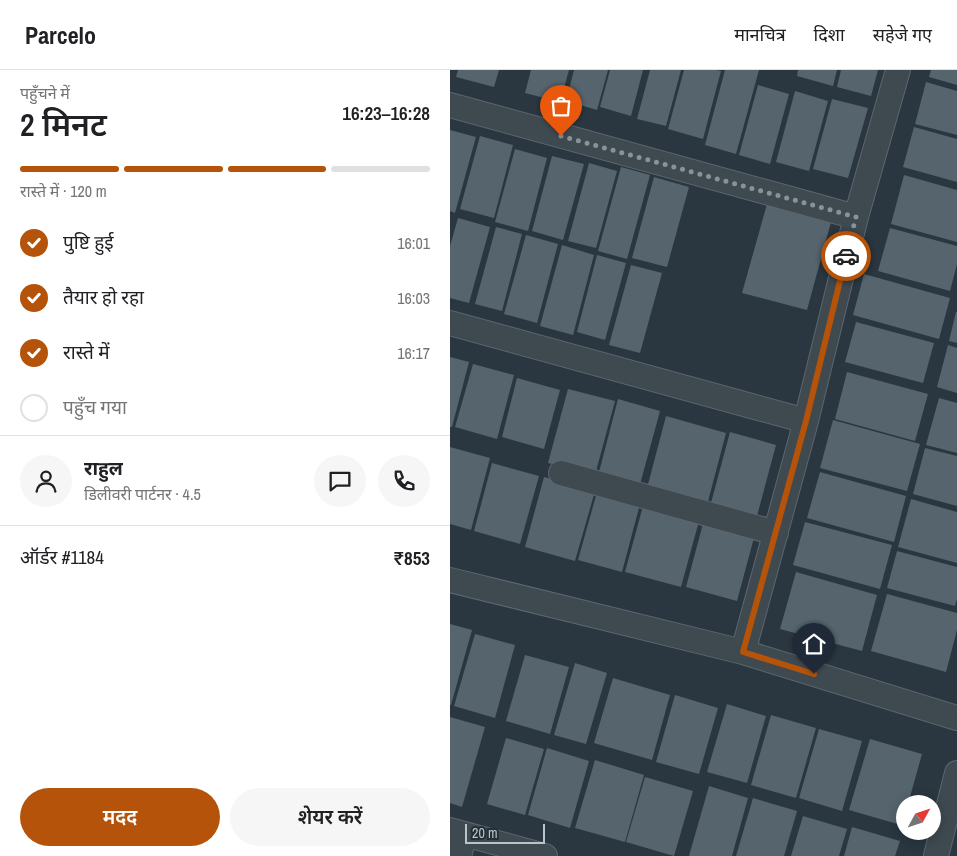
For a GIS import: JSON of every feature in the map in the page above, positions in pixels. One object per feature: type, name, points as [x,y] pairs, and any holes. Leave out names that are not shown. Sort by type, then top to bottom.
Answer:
[{"type":"street","points":[[743,652],[806,421],[856,217],[898,70]]},
{"type":"street","points":[[450,105],[856,217]]},
{"type":"street","points":[[450,324],[806,421]]},
{"type":"street","points":[[561,472],[776,532]]},
{"type":"street","points":[[450,580],[743,652],[957,718]]},
{"type":"street","points":[[936,856],[957,773]]},
{"type":"street","points":[[458,840],[545,856]]},
{"type":"building","points":[[458,70],[499,70],[494,87],[456,77]]},
{"type":"building","points":[[531,70],[569,70],[560,102],[525,93]]},
{"type":"building","points":[[574,70],[608,70],[597,110],[566,101]]},
{"type":"building","points":[[610,70],[643,70],[631,116],[600,107]]},
{"type":"building","points":[[650,70],[681,70],[666,126],[637,119]]},
{"type":"building","points":[[684,70],[721,71],[703,139],[668,129]]},
{"type":"building","points":[[725,70],[759,70],[736,154],[705,145]]},
{"type":"building","points":[[798,70],[837,70],[833,86],[797,76]]},
{"type":"building","points":[[841,70],[878,70],[871,96],[837,87]]},
{"type":"building","points":[[931,70],[957,70],[957,85],[929,77]]},
{"type":"building","points":[[926,82],[957,91],[957,135],[915,124]]},
{"type":"building","points":[[758,85],[789,94],[770,164],[739,155]]},
{"type":"building","points":[[795,91],[828,101],[809,171],[776,162]]},
{"type":"building","points":[[832,99],[868,108],[848,178],[813,169]]},
{"type":"building","points":[[914,127],[957,139],[957,182],[903,167]]},
{"type":"building","points":[[450,130],[476,137],[455,213],[450,211]]},
{"type":"building","points":[[480,136],[513,145],[494,218],[460,209]]},
{"type":"building","points":[[515,149],[547,158],[528,231],[495,222]]},
{"type":"building","points":[[552,156],[584,164],[563,240],[532,231]]},
{"type":"building","points":[[589,163],[617,171],[596,248],[568,241]]},
{"type":"building","points":[[621,167],[650,175],[627,259],[598,251]]},
{"type":"building","points":[[904,175],[957,190],[957,242],[891,224]]},
{"type":"building","points":[[654,177],[689,187],[667,267],[632,258]]},
{"type":"building","points":[[767,204],[831,222],[807,310],[742,293]]},
{"type":"building","points":[[458,218],[490,227],[469,303],[450,298],[450,246]]},
{"type":"building","points":[[496,227],[522,234],[502,311],[475,304]]},
{"type":"building","points":[[890,228],[957,246],[957,264],[950,291],[878,271]]},
{"type":"building","points":[[526,235],[558,244],[537,323],[504,314]]},
{"type":"building","points":[[562,245],[594,255],[573,335],[540,326]]},
{"type":"building","points":[[597,255],[626,263],[605,340],[577,332]]},
{"type":"building","points":[[631,265],[662,273],[640,353],[609,345]]},
{"type":"building","points":[[864,274],[950,298],[939,339],[853,315]]},
{"type":"building","points":[[957,312],[957,343],[949,341]]},
{"type":"building","points":[[856,322],[934,343],[923,383],[845,362]]},
{"type":"building","points":[[948,345],[957,348],[957,393],[937,387]]},
{"type":"building","points":[[450,357],[469,362],[452,427],[450,427]]},
{"type":"building","points":[[473,364],[514,375],[497,439],[455,427]]},
{"type":"building","points":[[847,372],[928,394],[915,441],[835,419]]},
{"type":"building","points":[[517,378],[560,390],[544,449],[502,437]]},
{"type":"building","points":[[568,389],[615,401],[595,475],[548,463]]},
{"type":"building","points":[[939,398],[957,403],[957,453],[926,445]]},
{"type":"building","points":[[618,399],[660,411],[639,488],[598,476]]},
{"type":"building","points":[[666,416],[726,433],[706,509],[646,492]]},
{"type":"building","points":[[833,420],[920,444],[907,491],[820,468]]},
{"type":"building","points":[[730,432],[776,445],[757,516],[711,503]]},
{"type":"building","points":[[450,447],[490,458],[471,530],[450,524]]},
{"type":"building","points":[[925,448],[957,456],[957,506],[913,494]]},
{"type":"building","points":[[492,463],[539,476],[520,544],[474,531]]},
{"type":"building","points":[[820,472],[906,496],[894,542],[807,518]]},
{"type":"building","points":[[544,477],[595,491],[575,561],[525,547]]},
{"type":"building","points":[[597,492],[640,504],[622,572],[578,560]]},
{"type":"building","points":[[911,499],[957,512],[957,563],[898,547]]},
{"type":"building","points":[[643,506],[699,521],[681,587],[625,572]]},
{"type":"building","points":[[704,520],[755,534],[737,601],[686,587]]},
{"type":"building","points":[[805,522],[892,545],[880,589],[793,565]]},
{"type":"building","points":[[897,551],[957,567],[957,599],[955,606],[887,588]]},
{"type":"building","points":[[796,572],[877,595],[862,651],[780,629]]},
{"type":"building","points":[[887,594],[957,613],[957,630],[946,672],[871,651]]},
{"type":"building","points":[[450,624],[472,630],[451,705],[450,705]]},
{"type":"building","points":[[475,634],[515,645],[495,718],[454,706]]},
{"type":"building","points":[[525,655],[569,667],[550,734],[506,721]]},
{"type":"building","points":[[575,663],[607,673],[586,744],[554,735]]},
{"type":"building","points":[[613,678],[670,695],[652,760],[594,743]]},
{"type":"building","points":[[675,695],[718,708],[699,774],[656,762]]},
{"type":"building","points":[[727,704],[766,716],[747,783],[707,772]]},
{"type":"building","points":[[771,715],[816,728],[796,798],[751,785]]},
{"type":"building","points":[[450,717],[485,727],[462,807],[450,803]]},
{"type":"building","points":[[819,729],[862,741],[842,811],[799,798]]},
{"type":"building","points":[[506,738],[544,749],[525,815],[487,804]]},
{"type":"building","points":[[870,739],[922,754],[911,795],[896,795],[896,824],[849,810]]},
{"type":"building","points":[[547,748],[589,761],[570,828],[528,815]]},
{"type":"building","points":[[595,760],[644,775],[625,842],[575,828]]},
{"type":"building","points":[[645,777],[693,791],[674,856],[626,842]]},
{"type":"building","points":[[709,786],[748,798],[732,856],[689,856]]},
{"type":"building","points":[[753,798],[797,811],[784,856],[736,856]]},
{"type":"building","points":[[803,816],[847,829],[839,856],[791,856]]},
{"type":"building","points":[[852,827],[900,841],[895,856],[844,856]]},
{"type":"way so far","points":[[561,136],[856,217],[846,256]]},
{"type":"route","points":[[814,674],[743,652],[806,421],[846,256]]}]
